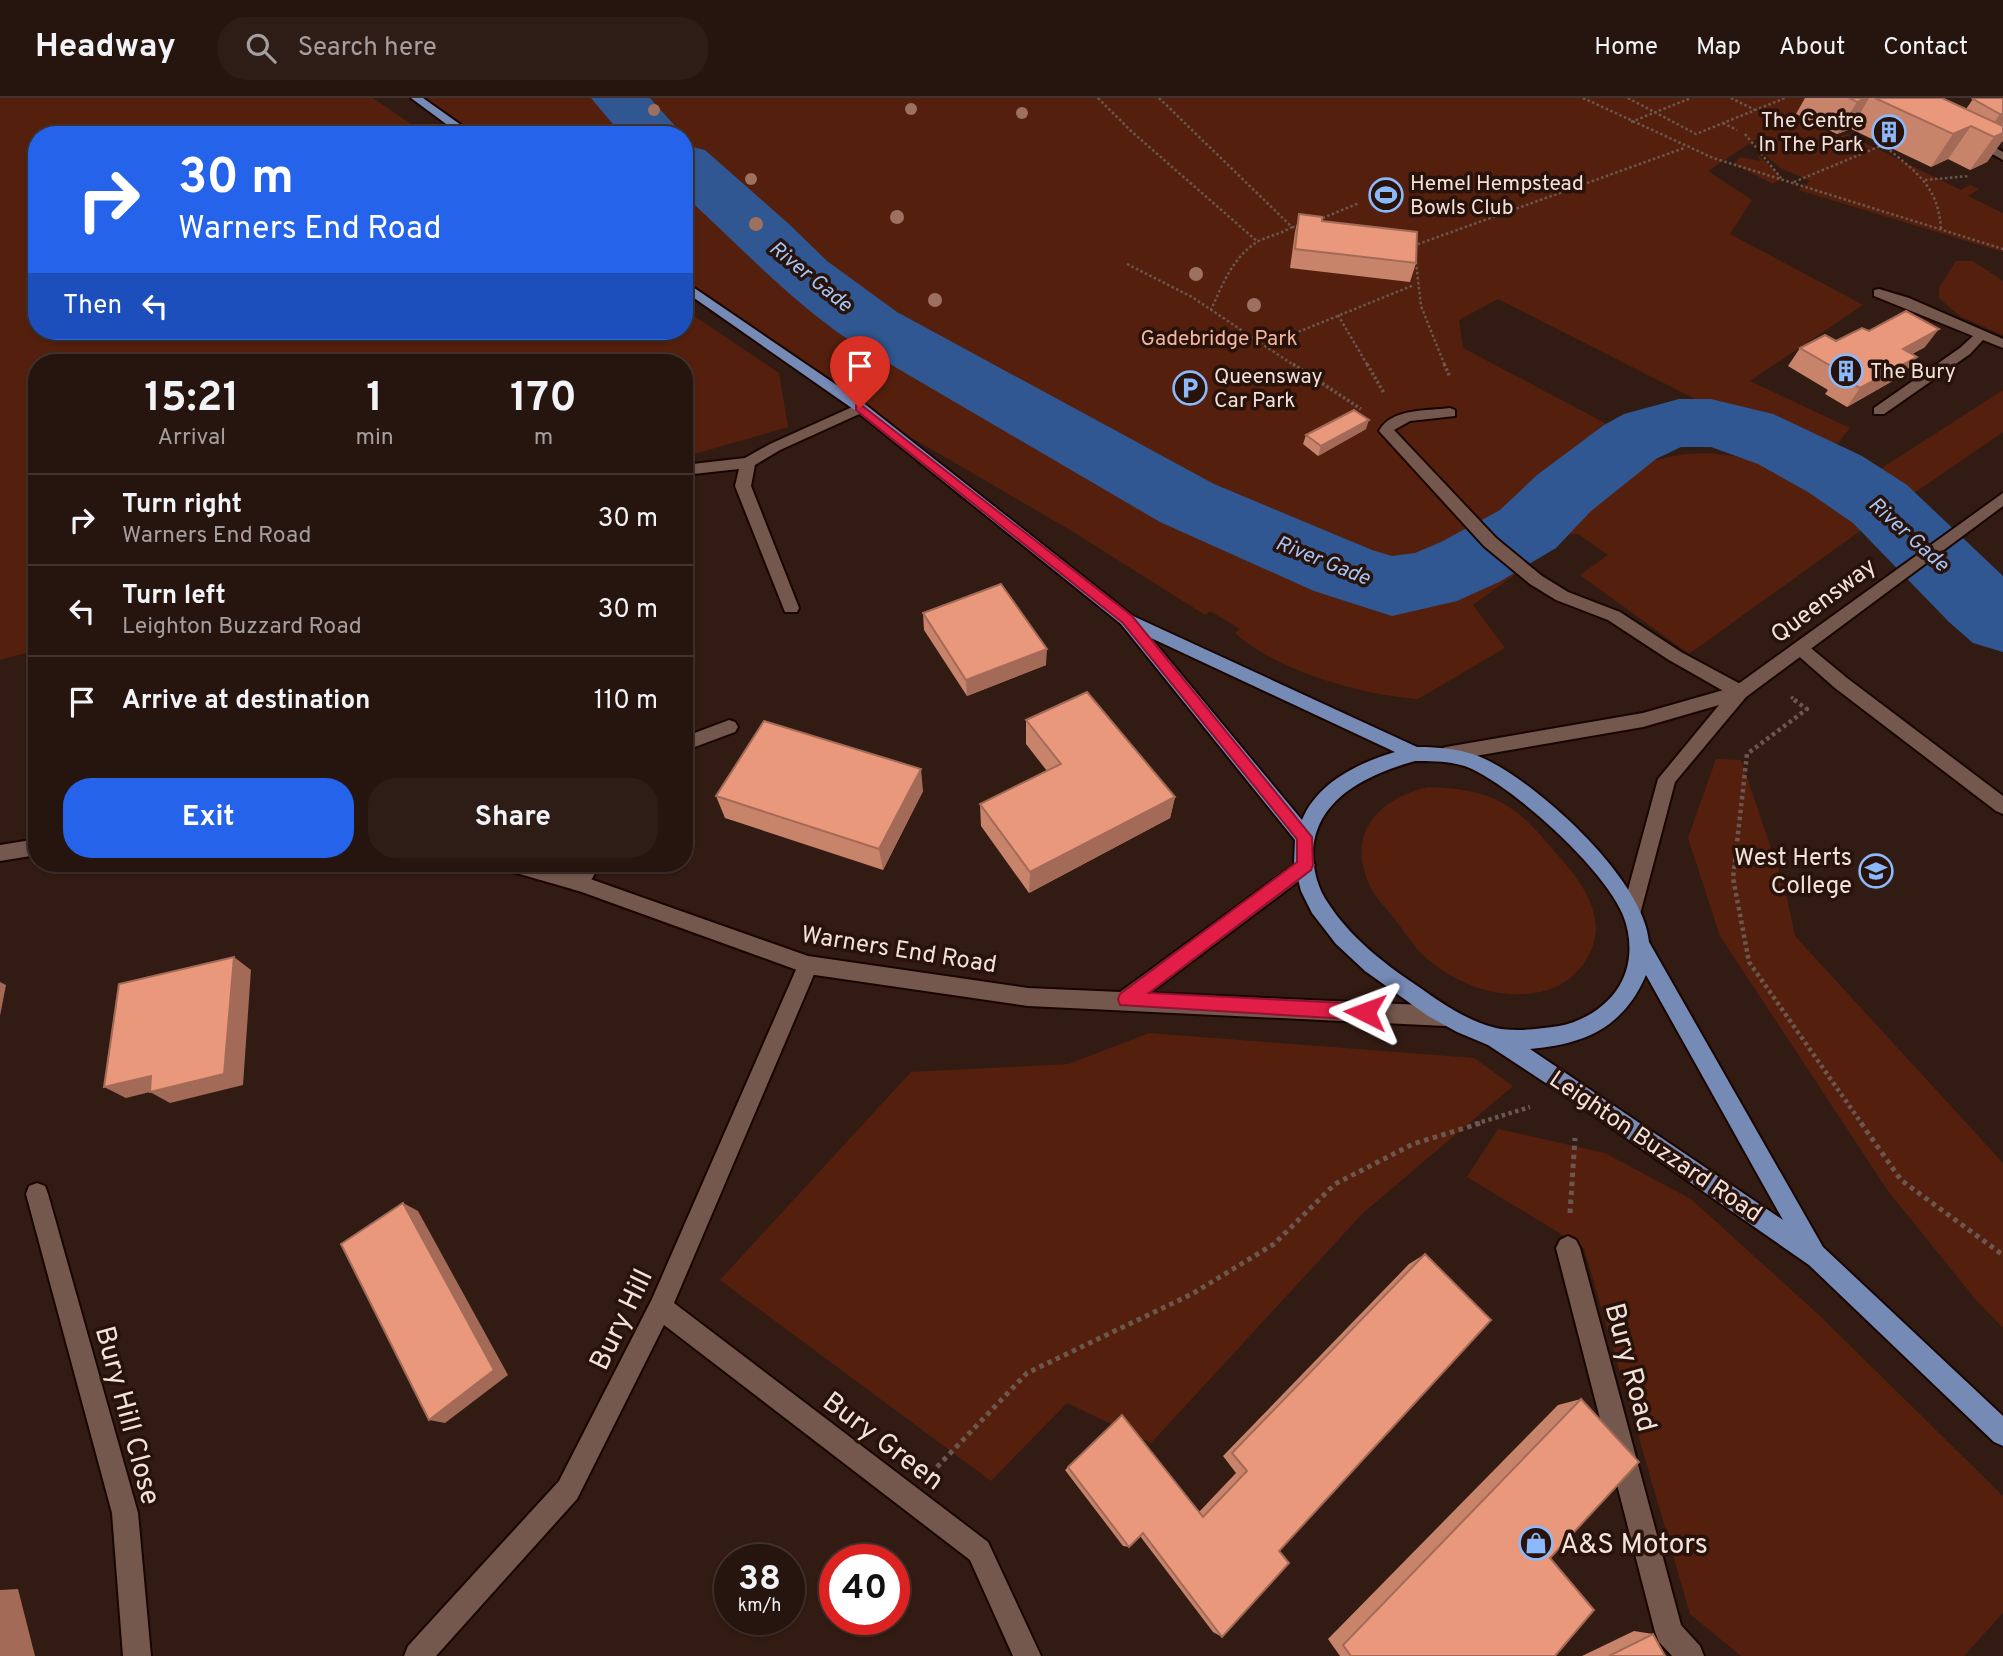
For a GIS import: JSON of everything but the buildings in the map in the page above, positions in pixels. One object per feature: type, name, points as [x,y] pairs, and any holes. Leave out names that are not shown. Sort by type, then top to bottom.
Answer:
[{"type":"main road","points":[[416,98],[456,126]]},
{"type":"main road","points":[[693,291],[860,408],[1127,620],[1304,837],[1318,806],[1338,785],[1387,760],[1415,754],[1446,754],[1478,764],[1508,781],[1540,806],[1602,870],[1632,912],[1640,946],[1639,967],[1628,993],[1609,1015],[1582,1030],[1550,1038],[1494,1038]]},
{"type":"main road","points":[[1127,620],[1415,754]]},
{"type":"main road","name":"Leighton Buzzard Road","points":[[1304,837],[1305,865],[1311,891],[1337,932],[1378,972],[1445,1016],[1494,1038],[1578,1092],[1816,1257],[2003,1433]]},
{"type":"main road","name":"Leighton Buzzard Road","points":[[1640,946],[1816,1257]]},
{"type":"street","points":[[1961,131],[2003,157]]},
{"type":"street","points":[[1878,293],[1904,300],[2003,344]]},
{"type":"street","points":[[1879,411],[1965,351],[1981,335]]},
{"type":"street","points":[[693,469],[748,463],[775,447],[860,408]]},
{"type":"street","points":[[1450,413],[1392,426],[1490,542]]},
{"type":"street","points":[[748,463],[743,486],[791,608]]},
{"type":"street","name":"Queensway","points":[[1632,912],[1667,779],[1740,692],[2003,498]]},
{"type":"street","points":[[1506,555],[1562,596],[1614,616],[1675,656],[1740,692]]},
{"type":"street","points":[[1800,648],[1841,683],[2003,806]]},
{"type":"street","name":"Queensway","points":[[1446,754],[1643,720],[1740,692]]},
{"type":"street","points":[[693,741],[729,727]]},
{"type":"street","points":[[0,853],[28,848]]},
{"type":"street","points":[[1126,999],[1305,865]]},
{"type":"street","name":"Warners End Road","points":[[540,872],[579,883],[808,965],[1028,997],[1126,999],[1445,1016]]},
{"type":"street","points":[[579,883],[586,872]]},
{"type":"street","name":"Bury Hill","points":[[418,1656],[568,1490],[660,1307],[808,965]]},
{"type":"street","name":"Bury Hill Close","points":[[37,1195],[125,1513],[137,1656]]},
{"type":"street","name":"Bury Road","points":[[1568,1248],[1669,1632],[1690,1656]]},
{"type":"street","name":"Bury Green","points":[[660,1307],[979,1551],[1027,1656]]},
{"type":"lane","points":[[1490,542],[1506,555]]},
{"type":"path","points":[[1098,98],[1131,131],[1258,242]]},
{"type":"path","points":[[1159,98],[1292,227]]},
{"type":"path","points":[[1583,98],[1685,147],[2003,249]]},
{"type":"path","points":[[1628,98],[1696,134],[1785,98]]},
{"type":"path","points":[[1630,122],[1691,98]]},
{"type":"path","points":[[1731,98],[1755,110]]},
{"type":"path","points":[[1723,123],[1737,130]]},
{"type":"path","points":[[1745,134],[1781,178]]},
{"type":"path","points":[[1793,182],[1883,145],[1925,180],[1940,202],[1941,230]]},
{"type":"path","points":[[1405,245],[1417,247],[1685,147]]},
{"type":"path","points":[[1300,228],[1359,203]]},
{"type":"path","points":[[1212,310],[1230,269],[1258,242],[1292,227],[1313,229]]},
{"type":"path","points":[[1416,259],[1414,285],[1434,345],[1450,377]]},
{"type":"path","points":[[1127,264],[1212,310],[1392,426]]},
{"type":"path","points":[[1266,345],[1414,285]]},
{"type":"path","points":[[1338,315],[1375,375],[1392,426]]},
{"type":"path","points":[[1763,676],[1807,709],[1747,754],[1733,878],[1749,962],[1901,1180],[2003,1255]]},
{"type":"path","points":[[908,1498],[1027,1373],[1192,1294],[1250,1259],[1273,1244],[1335,1184],[1413,1144],[1578,1092],[1568,1248]]},
{"type":"green space","points":[[0,98],[373,98],[414,126],[28,126],[28,340],[693,340],[693,315],[779,373],[788,427],[693,454],[693,354],[28,354],[28,652],[0,660]]},
{"type":"green space","name":"Gadebridge Park","points":[[416,98],[1818,98],[1793,116],[1839,137],[1847,134],[1961,190],[1970,185],[1979,189],[1968,196],[2003,213],[2003,252],[1798,190],[1810,181],[1780,168],[1754,145],[1761,136],[1708,171],[1752,200],[1730,234],[1863,305],[1750,381],[1850,428],[1822,463],[1498,299],[1459,320],[1463,348],[1609,425],[1657,460],[1702,453],[1745,459],[1807,482],[1874,521],[1689,654],[1580,575],[1608,555],[1578,534],[1570,534],[1473,605],[1505,648],[1418,699],[1395,697],[1346,686],[1296,670],[1273,659],[1235,633],[1240,629],[1210,611],[1205,615],[1075,533],[861,408],[693,291],[693,126],[456,126]]},
{"type":"green space","points":[[1757,154],[1783,178],[1773,184],[1734,164],[1740,157],[1760,161]]},
{"type":"green space","points":[[1956,261],[1973,261],[2003,281],[2003,335],[1961,317],[1939,298],[1939,288]]},
{"type":"green space","points":[[2003,390],[2003,432],[1894,507],[1854,486]]},
{"type":"green space","points":[[1716,759],[1741,760],[1785,889],[1795,936],[2003,1163],[2003,1328],[1976,1300],[1888,1191],[1720,936],[1688,838]]},
{"type":"green space","points":[[1428,787],[1470,791],[1509,807],[1534,828],[1575,877],[1591,904],[1596,933],[1584,963],[1568,980],[1556,987],[1520,994],[1501,993],[1465,983],[1448,974],[1419,951],[1376,895],[1364,869],[1361,851],[1364,835],[1381,810],[1394,800]]},
{"type":"green space","points":[[1149,1033],[1474,1058],[1513,1086],[1363,1213],[1151,1443],[1067,1403],[991,1481],[720,1280],[911,1072],[1069,1064]]},
{"type":"green space","points":[[1498,1129],[1605,1153],[1691,1199],[1819,1315],[2003,1496],[2003,1613],[1964,1656],[1741,1656],[1690,1614],[1584,1248],[1467,1177]]},
{"type":"waterway","name":"River Gade","points":[[619,98],[645,126]]},
{"type":"waterway","name":"River Gade","points":[[693,171],[768,238],[804,275],[873,326],[1187,503],[1343,571],[1392,586],[1428,580],[1470,562],[1528,529],[1564,493],[1630,442],[1650,431],[1679,423],[1711,423],[1747,431],[1784,447],[1835,474],[1880,504],[1978,601],[2003,621]]},
{"type":"place","name":"The Centre In The Park","points":[[1889,132]]},
{"type":"place","name":"Hemel Hempstead Bowls Club","points":[[1386,195]]},
{"type":"place","name":"The Bury","points":[[1846,371]]},
{"type":"place","name":"Queensway Car Park","points":[[1190,388]]},
{"type":"place","name":"West Herts College","points":[[1876,871]]},
{"type":"place","name":"A&S Motors","points":[[1536,1543]]},
{"type":"route","points":[[860,408],[1127,620],[1304,837],[1305,865],[1126,999],[1365,1012]]}]
